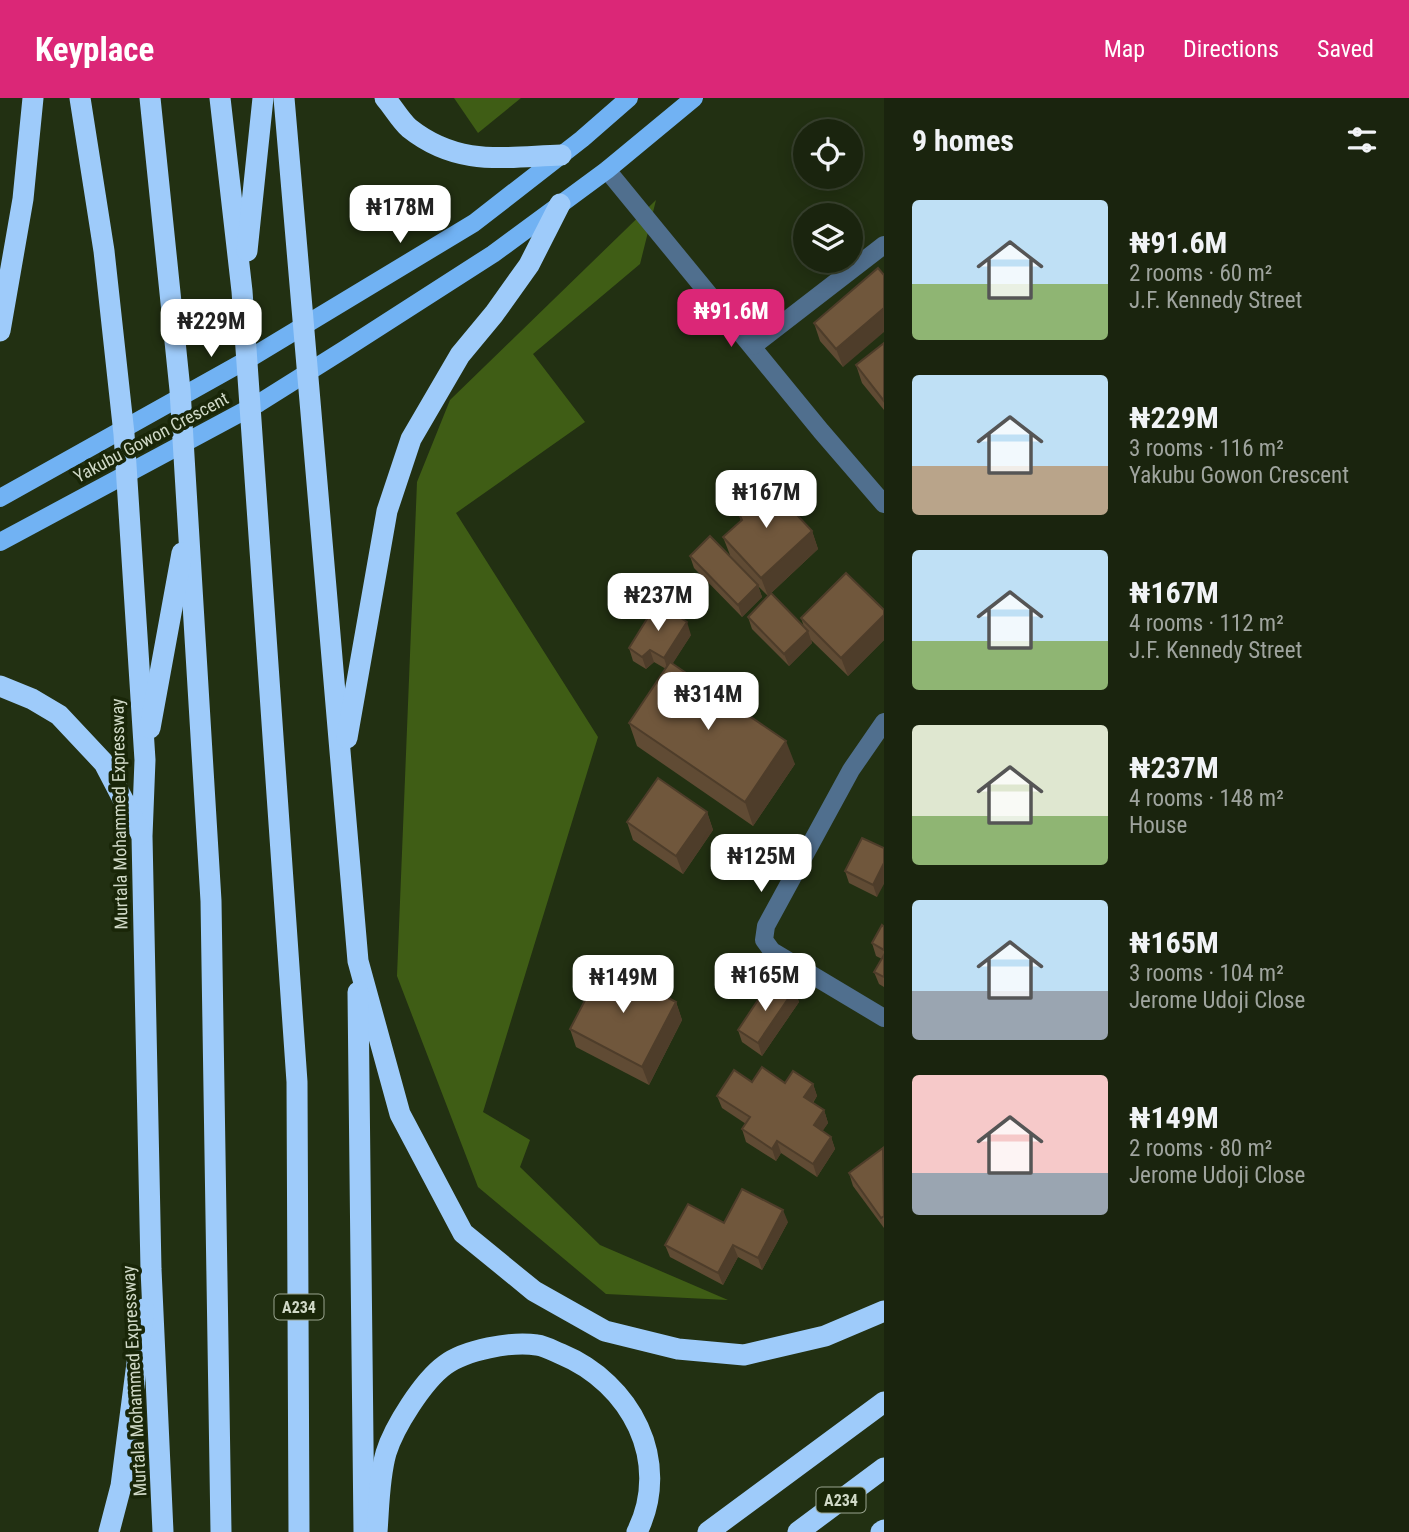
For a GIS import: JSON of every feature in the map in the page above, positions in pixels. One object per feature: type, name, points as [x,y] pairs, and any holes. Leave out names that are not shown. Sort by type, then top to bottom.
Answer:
[{"type":"highway","points":[[0,331],[23,199],[33,98]]},
{"type":"highway","name":"Murtala Mohammed Expressway","points":[[80,98],[104,251],[124,433],[145,760],[142,836],[151,1269],[163,1532]]},
{"type":"highway","points":[[150,98],[180,390],[211,901],[221,1532]]},
{"type":"highway","points":[[220,98],[242,291]]},
{"type":"highway","points":[[242,291],[263,98]]},
{"type":"highway","points":[[284,98],[358,961],[364,1532]]},
{"type":"highway","points":[[386,98],[409,127],[453,153],[476,158],[561,155]]},
{"type":"highway","points":[[342,767],[387,512],[411,439],[460,355],[494,314],[528,265],[560,204]]},
{"type":"highway","name":"A234","points":[[242,291],[297,1082],[299,1532]]},
{"type":"highway","points":[[145,760],[188,520]]},
{"type":"highway","points":[[0,687],[32,699],[59,715],[104,763],[142,836]]},
{"type":"highway","points":[[358,961],[400,1114],[463,1233],[534,1291],[605,1331],[678,1349],[744,1354],[825,1336],[884,1311]]},
{"type":"highway","points":[[109,1532],[121,1486],[139,1338],[151,1269]]},
{"type":"highway","points":[[377,1532],[386,1454],[394,1433],[414,1399],[445,1364],[490,1346],[538,1345],[582,1363],[619,1393],[642,1433],[651,1479],[643,1520],[637,1532]]},
{"type":"highway","points":[[708,1532],[884,1402]]},
{"type":"highway","name":"A234","points":[[798,1532],[884,1468]]},
{"type":"main road","name":"Yakubu Gowon Crescent","points":[[0,498],[252,357],[474,223],[629,98]]},
{"type":"main road","name":"Yakubu Gowon Crescent","points":[[0,542],[259,403],[345,349],[493,254],[607,170],[694,98]]},
{"type":"street","points":[[607,170],[884,504]]},
{"type":"street","points":[[753,346],[884,245]]},
{"type":"street","points":[[884,722],[851,770],[772,914],[766,926],[764,940],[772,951],[884,1018]]},
{"type":"green space","points":[[454,98],[521,98],[478,133]]},
{"type":"green space","points":[[656,200],[640,264],[533,354],[585,422],[456,513],[598,737],[483,1112],[530,1140],[520,1167],[600,1245],[728,1300],[606,1294],[478,1187],[397,976],[417,482],[450,400]]},
{"type":"building","points":[[878,268],[884,275],[884,308],[836,349],[814,323]]},
{"type":"building","points":[[884,343],[884,401],[856,365]]},
{"type":"building","points":[[765,481],[812,531],[761,578],[723,537],[742,520],[736,507]]},
{"type":"building","points":[[710,536],[758,585],[738,605],[690,556]]},
{"type":"building","points":[[846,573],[884,610],[884,615],[841,658],[801,618]]},
{"type":"building","points":[[771,593],[808,631],[784,654],[748,617]]},
{"type":"building","points":[[657,603],[687,622],[664,658],[650,650],[642,657],[629,648]]},
{"type":"building","points":[[670,662],[786,741],[745,802],[629,723]]},
{"type":"building","points":[[658,778],[707,812],[676,856],[627,822]]},
{"type":"building","points":[[862,838],[884,848],[884,863],[873,885],[845,871]]},
{"type":"building","points":[[882,925],[884,927],[884,950],[872,943]]},
{"type":"building","points":[[884,955],[884,977],[874,972]]},
{"type":"building","points":[[604,964],[676,1002],[642,1067],[570,1029]]},
{"type":"building","points":[[784,983],[794,990],[758,1043],[738,1030],[766,988],[776,995]]},
{"type":"building","points":[[762,1067],[785,1083],[793,1071],[813,1084],[804,1097],[824,1110],[814,1125],[831,1137],[813,1164],[777,1141],[772,1149],[742,1129],[750,1117],[717,1096],[734,1070],[752,1082]]},
{"type":"building","points":[[883,1148],[884,1216],[881,1218],[849,1173]]},
{"type":"building","points":[[742,1189],[783,1210],[758,1258],[733,1245],[718,1273],[665,1245],[688,1204],[724,1223]]}]
